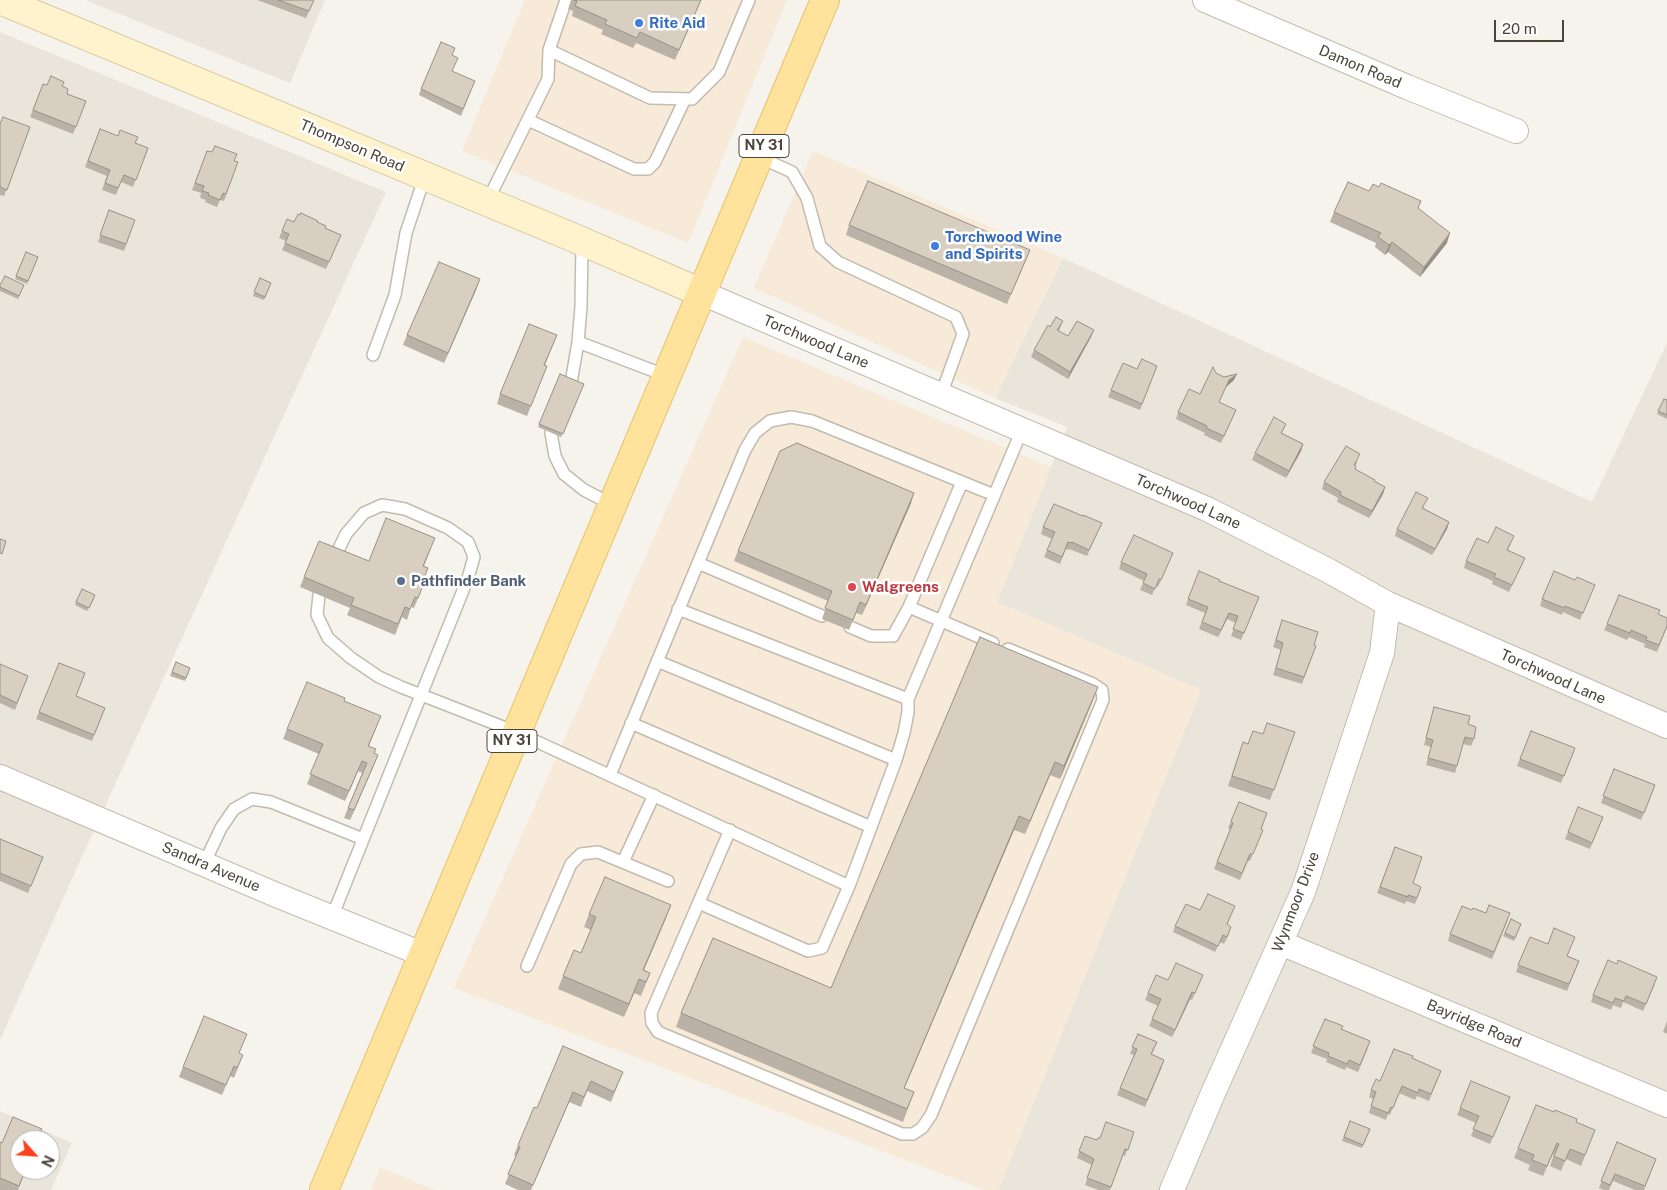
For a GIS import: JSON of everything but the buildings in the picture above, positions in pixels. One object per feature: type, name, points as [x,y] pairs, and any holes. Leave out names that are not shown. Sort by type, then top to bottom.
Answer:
[{"type":"main road","name":"NY 31","points":[[328,1186],[422,954],[825,0]]},
{"type":"street","name":"Thompson Road","points":[[0,0],[702,293]]},
{"type":"street","name":"Damon Road","points":[[1205,0],[1407,87],[1516,131]]},
{"type":"street","name":"Torchwood Lane","points":[[702,293],[1207,509],[1329,570],[1388,604],[1667,726]]},
{"type":"street","name":"Wynmoor Drive","points":[[1172,1190],[1303,892],[1382,653],[1388,604]]},
{"type":"street","name":"Sandra Avenue","points":[[0,777],[422,954]]},
{"type":"street","name":"Bayridge Road","points":[[1281,943],[1667,1105]]},
{"type":"lane","points":[[487,202],[548,79],[549,50],[566,0]]},
{"type":"lane","points":[[549,50],[650,98],[692,99],[719,72],[749,0]]},
{"type":"lane","points":[[528,120],[634,169],[648,169],[655,162],[685,99]]},
{"type":"lane","points":[[759,157],[792,172],[807,198],[820,246],[838,262],[956,316],[963,334],[941,395]]},
{"type":"lane","points":[[373,355],[395,295],[406,233],[425,176]]},
{"type":"lane","points":[[571,383],[578,342],[581,307],[582,242]]},
{"type":"lane","points":[[578,342],[667,376]]},
{"type":"lane","points":[[610,775],[745,450],[755,433],[770,421],[791,417],[812,421],[994,495]]},
{"type":"lane","points":[[699,903],[808,952],[822,948],[849,886],[896,760],[904,733],[908,712],[908,699],[1022,430]]},
{"type":"lane","points":[[551,433],[555,456],[564,474],[584,490],[613,505]]},
{"type":"lane","points":[[850,627],[871,636],[893,636],[910,607],[962,482]]},
{"type":"lane","points":[[332,917],[474,557],[468,542],[448,528],[405,509],[382,506],[364,513],[346,534],[334,558]]},
{"type":"lane","points":[[698,563],[822,616]]},
{"type":"lane","points":[[319,595],[316,615],[328,638],[351,658],[379,678],[516,732],[849,886]]},
{"type":"lane","points":[[730,830],[652,1013],[652,1023],[658,1032],[902,1134],[913,1134],[922,1128],[935,1106],[1103,700],[1102,690],[1091,683],[910,607]]},
{"type":"lane","points":[[678,609],[908,699]]},
{"type":"lane","points":[[657,661],[896,760]]},
{"type":"lane","points":[[631,723],[871,828]]},
{"type":"lane","points":[[623,862],[654,795]]},
{"type":"lane","points":[[204,864],[221,828],[234,809],[252,799],[271,802],[363,839]]},
{"type":"lane","points":[[527,966],[571,864],[581,854],[598,852],[668,881]]},
{"type":"shaded area","points":[[85,0],[325,0],[290,83]]},
{"type":"shaded area","points":[[525,0],[787,0],[688,243],[462,151]]},
{"type":"shaded area","points":[[0,32],[386,192],[0,1040]]},
{"type":"shaded area","points":[[813,151],[1063,258],[995,398],[754,288]]},
{"type":"shaded area","points":[[1063,258],[1592,502],[1667,343],[1667,1190],[998,1190],[1201,690],[997,602],[1067,427],[995,398]]},
{"type":"shaded area","points":[[743,337],[1051,467],[997,602],[1201,690],[998,1190],[984,1190],[454,988]]},
{"type":"shaded area","points":[[0,1111],[43,1130],[10,1130],[10,1180],[55,1180],[51,1190],[0,1190]]},
{"type":"shaded area","points":[[60,1138],[72,1143],[60,1170]]},
{"type":"shaded area","points":[[380,1167],[435,1190],[371,1190]]},
{"type":"place","name":"Rite Aid","points":[[639,23]]},
{"type":"place","name":"Torchwood Wine and Spirits","points":[[935,246]]},
{"type":"place","name":"Pathfinder Bank","points":[[401,581]]},
{"type":"place","name":"Walgreens","points":[[852,587]]}]
